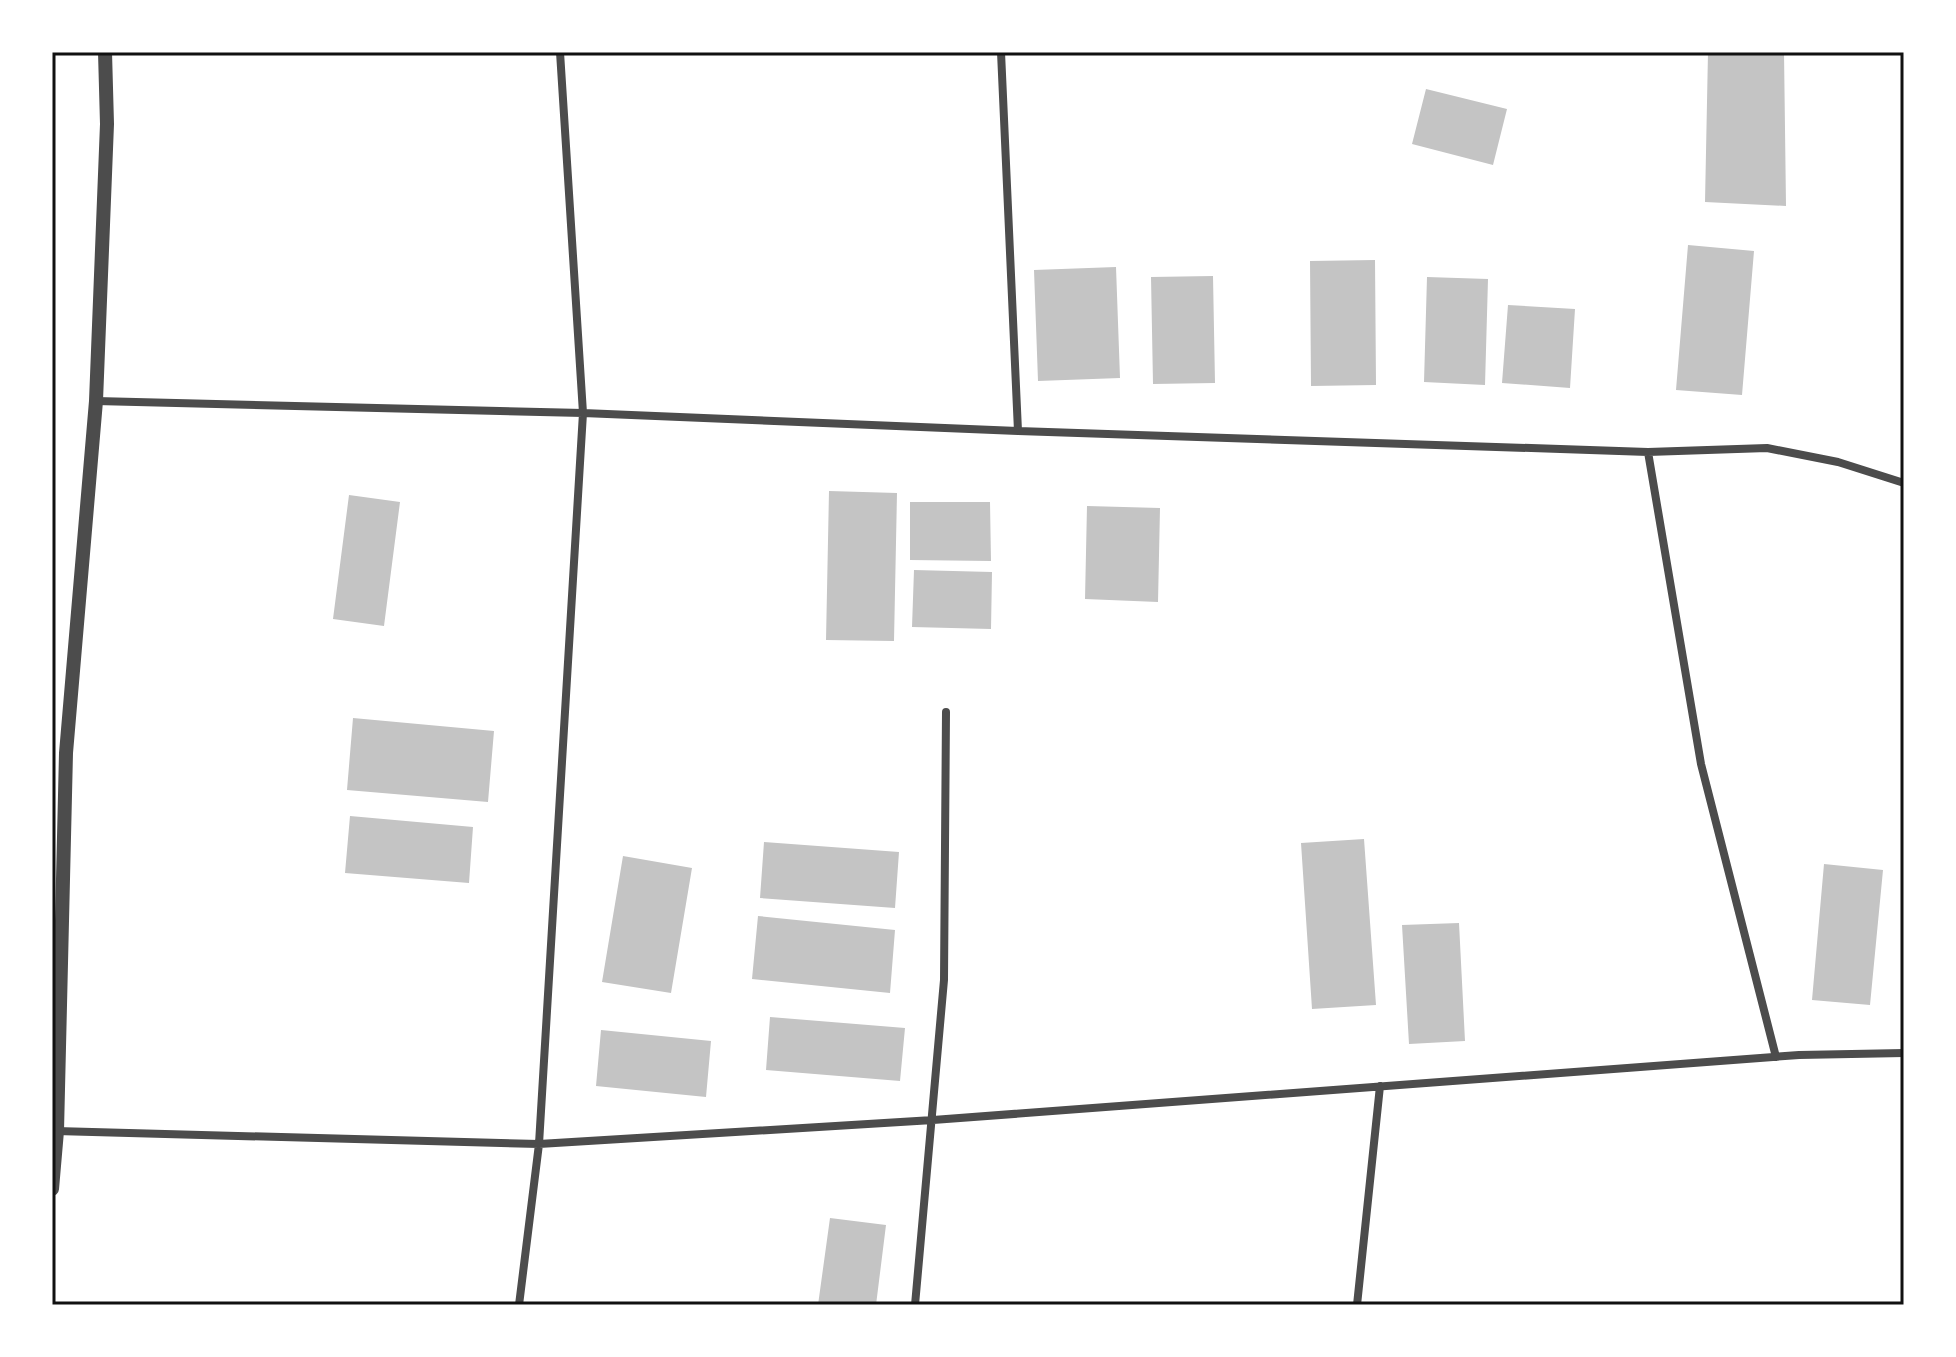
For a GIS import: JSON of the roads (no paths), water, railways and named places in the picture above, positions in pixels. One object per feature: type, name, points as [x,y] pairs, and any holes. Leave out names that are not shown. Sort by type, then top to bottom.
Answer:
[{"type":"street","points":[[52,1189],[59,752],[96,401],[107,124],[105,52]]},
{"type":"street","points":[[519,1305],[539,1144],[583,413],[560,52]]},
{"type":"street","points":[[1001,52],[1018,431]]},
{"type":"street","points":[[96,401],[583,413],[1648,452],[1767,448],[1838,462],[1904,483]]},
{"type":"street","points":[[1648,452],[1701,764],[1776,1057]]},
{"type":"street","points":[[915,1305],[944,980],[946,712]]},
{"type":"street","points":[[55,1131],[539,1144],[933,1120],[1776,1057],[1904,1053]]},
{"type":"street","points":[[1357,1305],[1380,1086]]}]
